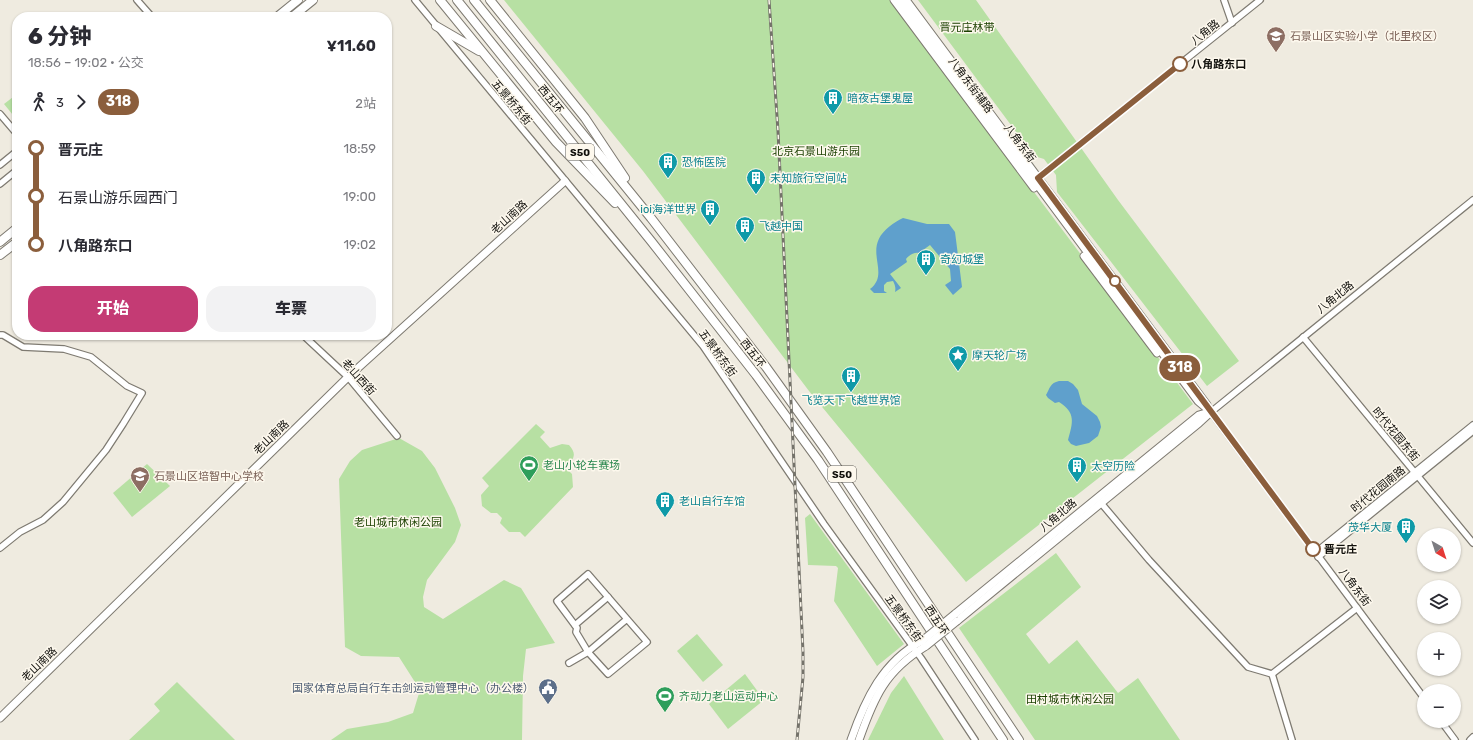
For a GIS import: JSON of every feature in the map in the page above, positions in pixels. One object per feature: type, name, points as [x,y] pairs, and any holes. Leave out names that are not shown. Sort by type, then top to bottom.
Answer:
[{"type":"highway","points":[[283,12],[298,0]]},
{"type":"highway","points":[[298,12],[313,0]]},
{"type":"highway","points":[[440,0],[556,142],[651,241]]},
{"type":"highway","name":"西五环","points":[[457,0],[651,241],[756,375],[818,460],[1004,740]]},
{"type":"highway","name":"西五环","points":[[474,0],[651,218],[766,367],[828,452],[1019,740]]},
{"type":"highway","points":[[490,0],[585,118],[651,218]]},
{"type":"highway","points":[[436,26],[485,54]]},
{"type":"highway","points":[[0,242],[12,232]]},
{"type":"highway","points":[[0,255],[12,246]]},
{"type":"main road","name":"八角东街辅路","points":[[894,0],[1034,181]]},
{"type":"main road","name":"八角东街","points":[[900,0],[1198,401],[1211,412]]},
{"type":"main road","name":"八角东街","points":[[906,0],[1034,181],[1211,412]]},
{"type":"main road","name":"老山南路","points":[[392,337],[565,182]]},
{"type":"main road","name":"老山南路","points":[[0,718],[348,377],[389,340]]},
{"type":"main road","name":"八角北路","points":[[914,649],[924,644],[1101,503],[1211,412]]},
{"type":"main road","name":"八角北路","points":[[956,618],[1199,415],[1211,412]]},
{"type":"main road","points":[[851,740],[868,697],[877,682],[888,668],[914,649]]},
{"type":"main road","points":[[859,740],[871,706],[882,686],[892,672],[914,649]]},
{"type":"street","points":[[137,0],[148,12]]},
{"type":"street","name":"五景桥东街","points":[[415,0],[703,346],[820,518],[914,649],[975,740]]},
{"type":"street","points":[[1224,0],[1232,23]]},
{"type":"street","name":"八角路","points":[[1034,181],[1260,0]]},
{"type":"street","points":[[0,114],[12,128]]},
{"type":"street","points":[[0,165],[12,155]]},
{"type":"street","points":[[0,184],[12,174]]},
{"type":"street","name":"八角北路","points":[[1211,412],[1473,200]]},
{"type":"street","points":[[0,334],[23,347],[64,349],[91,357],[127,386],[142,393],[106,450],[63,502],[43,520],[20,532],[0,548]]},
{"type":"street","name":"时代花园东街","points":[[1303,337],[1473,543]]},
{"type":"street","name":"老山西街","points":[[307,340],[348,377],[397,436]]},
{"type":"street","name":"八角东街","points":[[1211,412],[1417,689]]},
{"type":"street","name":"时代花园南路","points":[[1317,555],[1473,425]]},
{"type":"street","name":"时代花园南路","points":[[1416,474],[1473,431]]},
{"type":"street","points":[[1101,503],[1149,560],[1248,667],[1272,674]]},
{"type":"street","points":[[588,574],[627,619],[647,642],[608,674],[588,652],[576,632],[577,628],[557,601],[588,574]]},
{"type":"street","points":[[575,625],[608,597]]},
{"type":"street","points":[[1272,674],[1357,608]]},
{"type":"street","points":[[569,662],[588,652],[627,619]]},
{"type":"street","points":[[1272,674],[1292,740]]},
{"type":"street","points":[[1446,728],[1455,740]]},
{"type":"street","points":[[1470,740],[1473,737]]},
{"type":"green space","name":"北京石景山游乐园","points":[[504,0],[890,0],[1193,404],[966,582],[809,391],[643,171]]},
{"type":"green space","name":"晋元庄林带","points":[[918,0],[976,0],[1118,200],[1239,361],[1207,386],[1057,192],[1056,175],[1044,159],[1034,156]]},
{"type":"green space","points":[[12,98],[12,114],[4,104]]},
{"type":"green space","name":"老山小轮车赛场","points":[[536,424],[545,432],[540,437],[550,448],[562,444],[569,445],[572,448],[574,457],[566,468],[572,474],[573,487],[525,537],[520,532],[509,532],[500,523],[502,518],[497,513],[491,513],[482,506],[481,495],[489,486],[482,478]]},
{"type":"green space","name":"老山城市休闲公园","points":[[399,438],[422,451],[435,468],[455,508],[461,525],[455,542],[427,580],[423,597],[424,607],[443,619],[504,580],[521,588],[555,643],[526,649],[523,676],[522,740],[331,740],[347,729],[388,722],[413,713],[420,690],[399,657],[361,656],[345,647],[339,479],[350,461],[362,450]]},
{"type":"green space","points":[[147,464],[170,486],[132,517],[113,493]]},
{"type":"green space","points":[[810,514],[904,644],[877,666],[834,601],[838,568],[836,566],[808,565],[805,518]]},
{"type":"green space","name":"田村城市休闲公园","points":[[1056,553],[1081,587],[1026,634],[1049,664],[1077,640],[1118,693],[1138,678],[1180,740],[1035,740],[959,628]]},
{"type":"green space","points":[[697,634],[723,665],[703,682],[677,651]]},
{"type":"green space","points":[[745,674],[764,700],[728,729],[709,704]]},
{"type":"green space","points":[[904,676],[944,740],[868,740],[891,693]]},
{"type":"green space","points":[[177,682],[235,740],[129,740],[160,711],[154,704]]},
{"type":"water","points":[[903,218],[927,224],[949,224],[955,232],[962,287],[953,295],[945,285],[951,281],[950,269],[930,245],[919,253],[910,255],[906,259],[907,262],[890,274],[901,288],[895,292],[893,281],[887,282],[884,285],[884,291],[887,293],[874,293],[870,289],[876,282],[878,275],[876,252],[877,243],[881,235],[890,226]]},
{"type":"water","points":[[1059,381],[1068,381],[1073,384],[1078,390],[1082,404],[1097,416],[1100,422],[1101,427],[1098,436],[1089,443],[1076,446],[1071,444],[1068,440],[1072,423],[1071,414],[1059,402],[1055,403],[1046,395],[1052,384]]},
{"type":"railway","points":[[769,0],[778,131],[803,652],[803,677],[797,740]]},
{"type":"bus line","name":"318","points":[[1180,64],[1038,178],[1313,549]]},
{"type":"place","name":"石景山区实验小学（北里校区）","points":[[1276,53]]},
{"type":"place","name":"八角路东口","points":[[1180,64]]},
{"type":"place","name":"暗夜古堡鬼屋","points":[[833,115]]},
{"type":"place","name":"恐怖医院","points":[[668,179]]},
{"type":"place","name":"未知旅行空间站","points":[[756,195]]},
{"type":"place","name":"ioi海洋世界","points":[[710,226]]},
{"type":"place","name":"飞越中国","points":[[745,243]]},
{"type":"place","name":"奇幻城堡","points":[[926,276]]},
{"type":"place","name":"摩天轮广场","points":[[958,372]]},
{"type":"place","name":"飞览天下飞越世界馆","points":[[851,393]]},
{"type":"place","name":"老山小轮车赛场","points":[[529,482]]},
{"type":"place","name":"太空历险","points":[[1077,483]]},
{"type":"place","name":"石景山区培智中心学校","points":[[140,493]]},
{"type":"place","name":"老山自行车馆","points":[[665,518]]},
{"type":"place","name":"茂华大厦","points":[[1406,544]]},
{"type":"place","name":"晋元庄","points":[[1313,549]]},
{"type":"place","name":"国家体育总局自行车击剑运动管理中心（办公楼）","points":[[548,705]]},
{"type":"place","name":"齐动力老山运动中心","points":[[665,713]]}]
